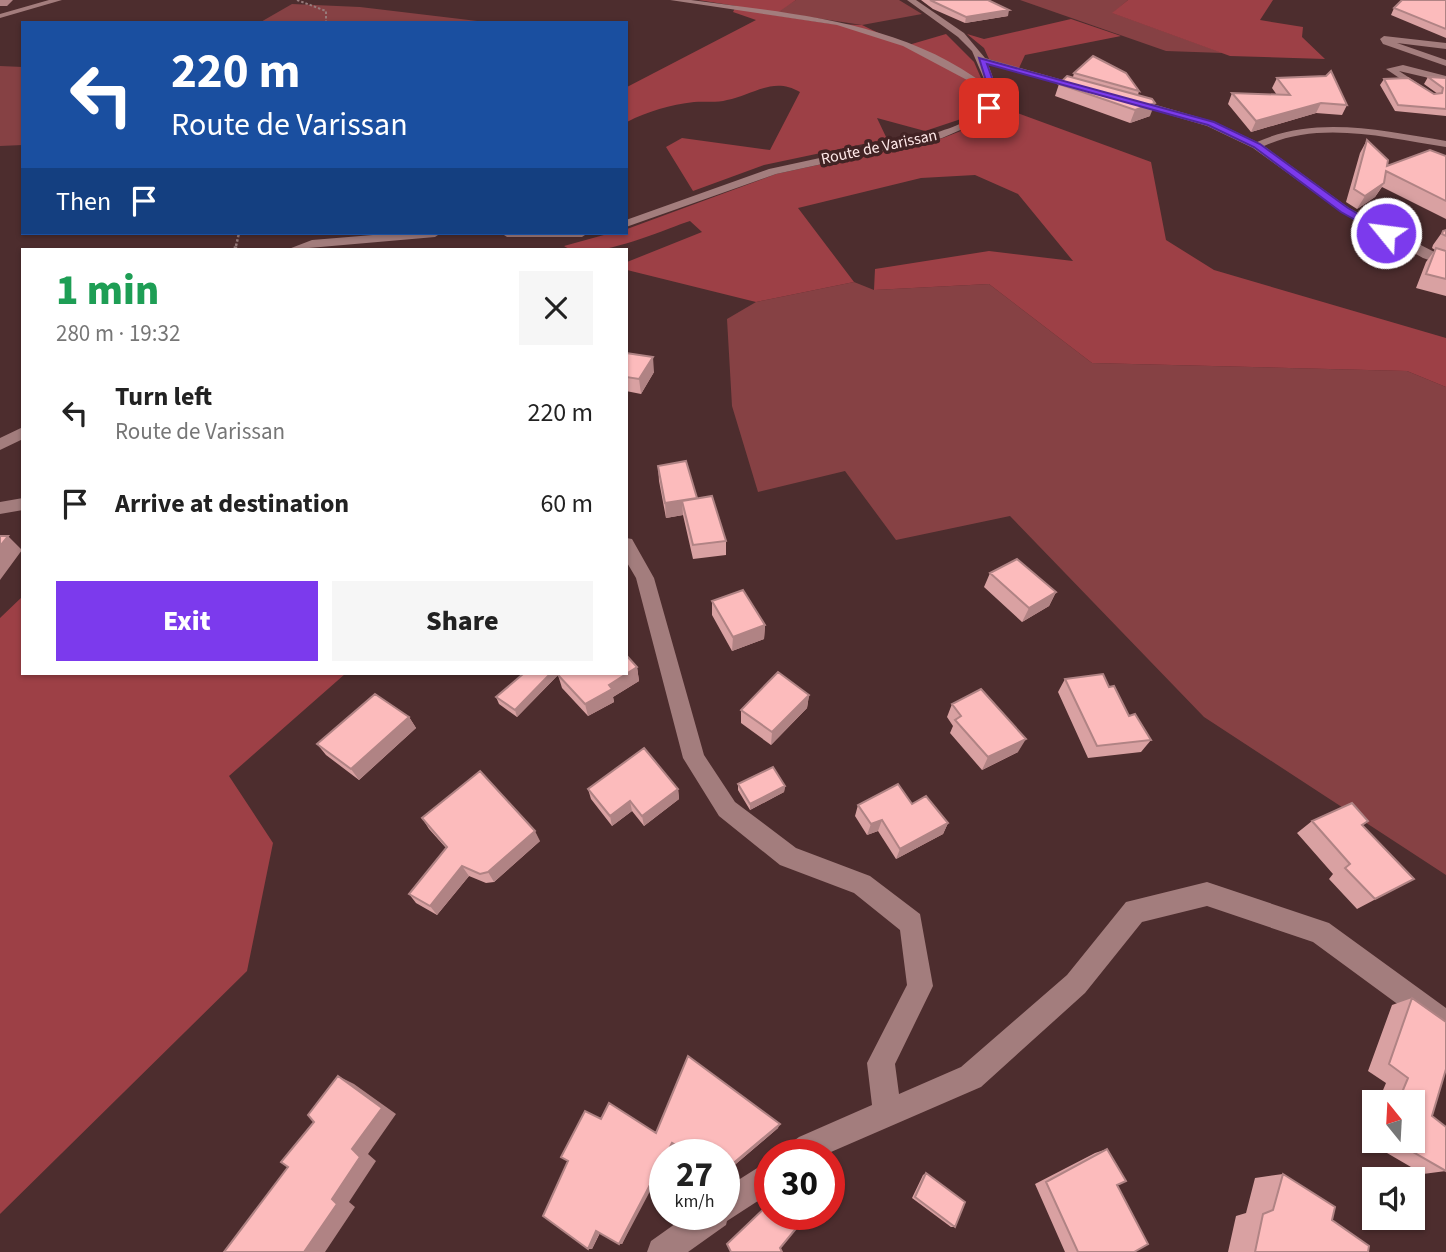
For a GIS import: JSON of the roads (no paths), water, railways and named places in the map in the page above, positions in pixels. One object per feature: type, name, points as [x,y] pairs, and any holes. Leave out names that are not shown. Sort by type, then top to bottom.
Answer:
[{"type":"street","points":[[0,16],[58,0]]},
{"type":"street","points":[[674,0],[838,23],[906,44],[970,78],[995,97]]},
{"type":"street","points":[[911,0],[961,36],[982,60],[995,97]]},
{"type":"street","points":[[1446,46],[1384,39],[1402,49],[1446,63]]},
{"type":"street","points":[[982,60],[1099,92]]},
{"type":"street","points":[[1433,96],[1390,69],[1403,68],[1446,79]]},
{"type":"street","points":[[1112,95],[1211,124],[1257,146],[1345,210],[1427,255],[1446,262]]},
{"type":"street","name":"Route de Varissan","points":[[628,223],[773,171],[938,136],[978,119],[995,97]]},
{"type":"street","points":[[1257,146],[1287,133],[1311,129],[1446,145]]},
{"type":"street","points":[[299,248],[312,244],[413,235]]},
{"type":"street","points":[[0,445],[21,433]]},
{"type":"street","points":[[0,508],[21,504]]},
{"type":"street","points":[[628,548],[645,578],[694,758],[727,809],[788,857],[862,884],[911,923],[920,986],[881,1063],[887,1113]]},
{"type":"street","points":[[827,1139],[971,1077],[1076,984],[1135,911],[1207,894],[1320,932],[1446,1024]]},
{"type":"street","points":[[662,1252],[693,1230]]}]
